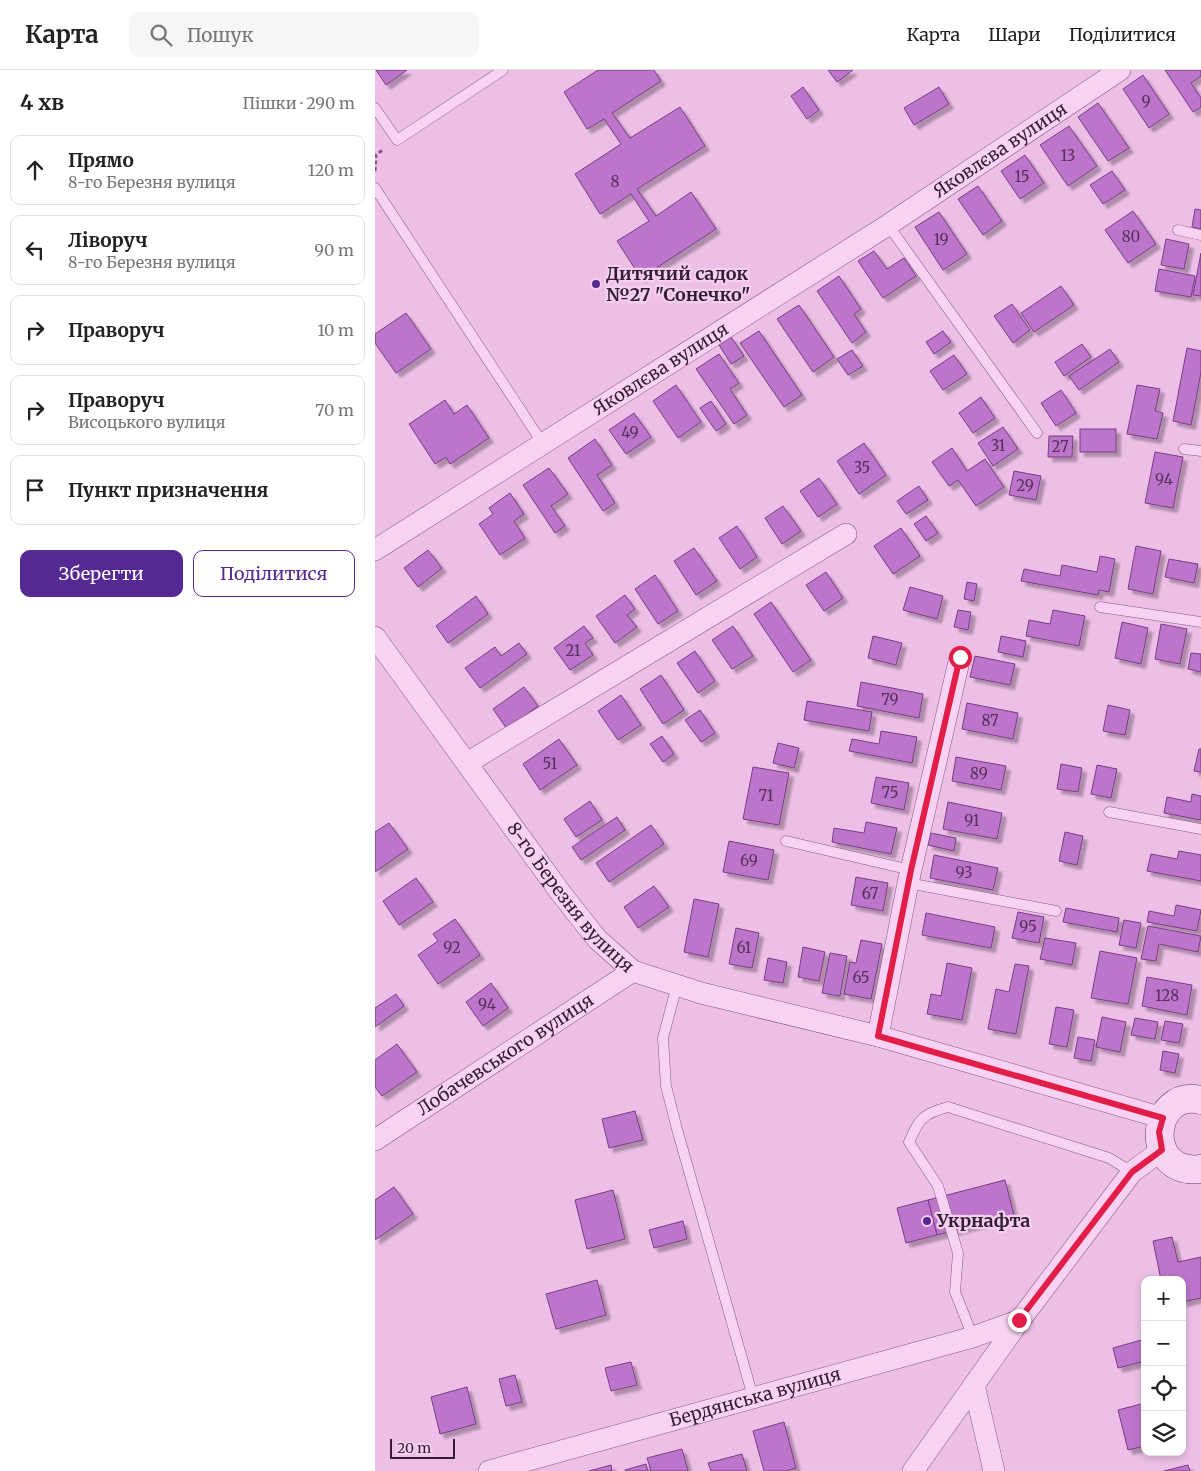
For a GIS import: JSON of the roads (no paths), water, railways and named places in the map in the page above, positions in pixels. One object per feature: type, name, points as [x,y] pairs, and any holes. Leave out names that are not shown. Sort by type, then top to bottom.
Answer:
[{"type":"street","name":"Яковлєва вулиця","points":[[375,550],[887,225],[1120,70]]},
{"type":"street","points":[[467,763],[846,534]]},
{"type":"street","name":"8-го Березня вулиця","points":[[375,637],[560,892],[597,939],[633,971],[701,993],[878,1036],[1163,1118]]},
{"type":"street","points":[[878,1036],[910,876],[960,657]]},
{"type":"street","name":"Лобачевського вулиця","points":[[376,1136],[633,971]]},
{"type":"street","points":[[1201,1100],[1187,1100],[1171,1108],[1163,1118],[1159,1132],[1162,1150],[1167,1158],[1182,1168],[1191,1170],[1201,1169]]},
{"type":"street","points":[[913,1471],[1019,1320],[1132,1172],[1162,1150]]},
{"type":"street","name":"Бердянська вулиця","points":[[489,1471],[973,1337],[1019,1320]]},
{"type":"street","points":[[974,1385],[994,1471]]},
{"type":"lane","points":[[375,108],[397,140],[503,70]]},
{"type":"lane","points":[[375,188],[543,444]]},
{"type":"lane","points":[[887,225],[1037,433]]},
{"type":"lane","points":[[1178,230],[1201,235]]},
{"type":"lane","points":[[1184,448],[1201,451]]},
{"type":"lane","points":[[1100,607],[1201,622]]},
{"type":"lane","points":[[1109,812],[1201,829]]},
{"type":"lane","points":[[786,841],[910,876],[1056,911]]},
{"type":"lane","points":[[677,985],[663,1038],[666,1086],[753,1397]]},
{"type":"lane","points":[[973,1337],[955,1292],[958,1253],[938,1186],[909,1142],[919,1121],[932,1111],[949,1107],[1109,1158],[1132,1172]]},
{"type":"place","name":"Дитячий садок №27 \"Сонечко\"","points":[[596,284]]},
{"type":"place","name":"Укрнафта","points":[[927,1221]]}]
